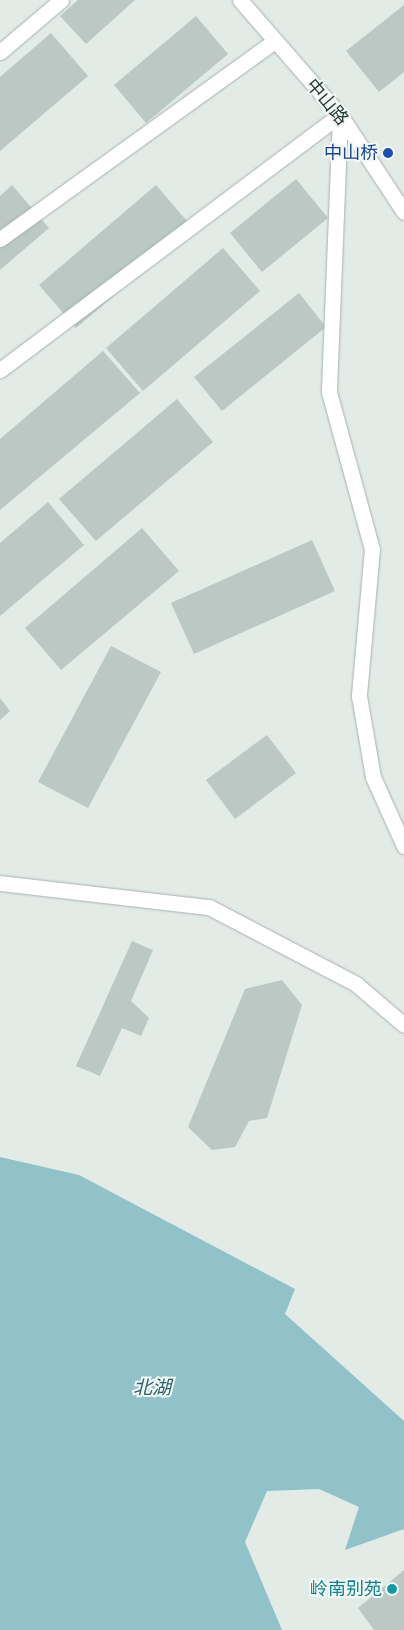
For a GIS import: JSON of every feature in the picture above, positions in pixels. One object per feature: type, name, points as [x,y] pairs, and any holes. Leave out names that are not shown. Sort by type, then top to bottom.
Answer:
[{"type":"street","points":[[0,52],[61,0]]},
{"type":"street","name":"中山路","points":[[240,0],[273,42],[340,114],[404,211]]},
{"type":"street","points":[[0,239],[273,42]]},
{"type":"street","points":[[0,370],[340,114]]},
{"type":"street","points":[[340,114],[329,392],[372,549],[359,696],[373,777],[404,846]]},
{"type":"street","points":[[0,883],[209,907],[356,984],[404,1025]]},
{"type":"water","name":"北湖","points":[[0,1157],[79,1175],[295,1289],[285,1314],[404,1421],[404,1529],[345,1550],[359,1507],[319,1489],[267,1491],[245,1542],[282,1630],[0,1630]]},
{"type":"building","points":[[78,0],[135,0],[86,44],[60,16]]},
{"type":"building","points":[[404,5],[404,72],[379,92],[346,51]]},
{"type":"building","points":[[196,16],[228,54],[146,123],[114,85]]},
{"type":"building","points":[[51,33],[88,76],[0,151],[0,77]]},
{"type":"building","points":[[296,179],[328,218],[262,272],[230,233]]},
{"type":"building","points":[[12,185],[49,228],[0,270],[0,196]]},
{"type":"building","points":[[156,185],[193,228],[76,328],[39,285]]},
{"type":"building","points":[[223,248],[260,291],[143,391],[106,348]]},
{"type":"building","points":[[299,293],[326,327],[222,411],[194,377]]},
{"type":"building","points":[[103,351],[140,393],[0,510],[0,439]]},
{"type":"building","points":[[177,399],[213,442],[96,541],[59,499]]},
{"type":"building","points":[[48,502],[84,545],[0,616],[0,543]]},
{"type":"building","points":[[142,528],[179,571],[61,670],[25,628]]},
{"type":"building","points":[[312,540],[335,591],[194,654],[171,603]]},
{"type":"building","points":[[111,646],[161,672],[88,808],[38,782]]},
{"type":"building","points":[[0,698],[10,711],[0,720]]},
{"type":"building","points":[[267,735],[296,773],[235,819],[206,780]]},
{"type":"building","points":[[132,941],[153,950],[131,1001],[149,1018],[141,1036],[122,1028],[100,1076],[76,1066]]},
{"type":"building","points":[[282,980],[302,1005],[267,1118],[249,1121],[235,1147],[212,1150],[188,1127],[245,989]]},
{"type":"building","name":"岭南别苑","points":[[404,1570],[404,1630],[374,1630],[358,1608]]},
{"type":"place","name":"中山桥","points":[[388,153]]},
{"type":"place","name":"岭南别苑","points":[[392,1589]]}]
